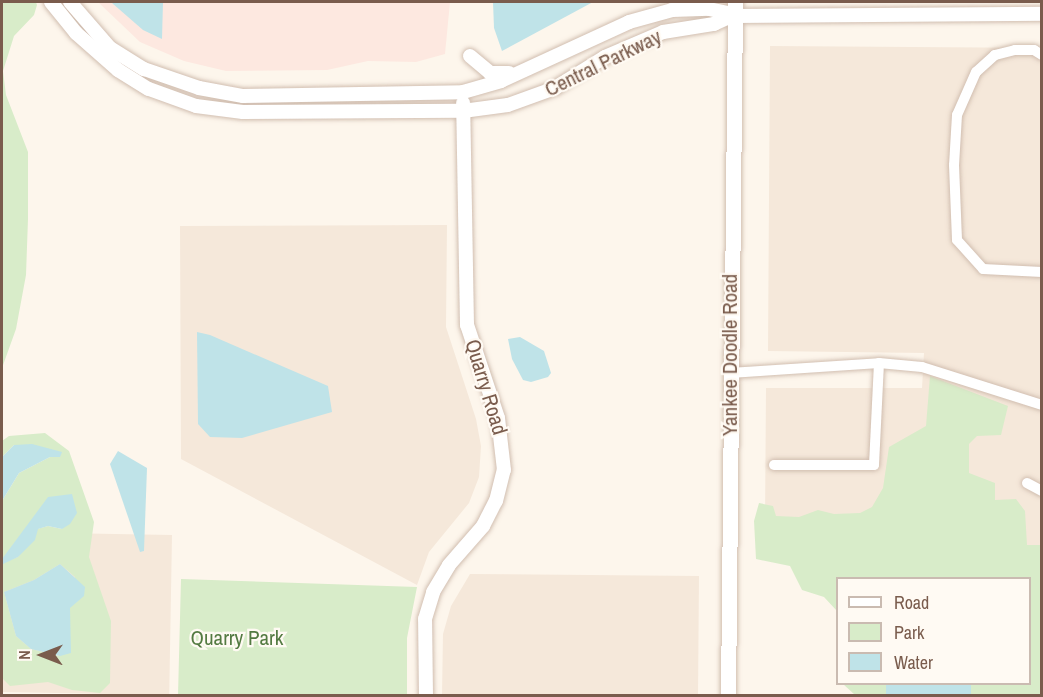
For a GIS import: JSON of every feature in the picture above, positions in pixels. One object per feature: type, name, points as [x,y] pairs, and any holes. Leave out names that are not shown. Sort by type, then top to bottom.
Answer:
[{"type":"main road","name":"Yankee Doodle Road","points":[[728,696],[733,6]]},
{"type":"street","name":"Central Parkway","points":[[51,2],[76,33],[118,70],[149,89],[196,106],[243,112],[463,111],[508,105],[555,88],[604,57],[663,32],[714,24],[733,6]]},
{"type":"street","name":"Central Parkway","points":[[70,2],[110,48],[144,69],[199,88],[243,96],[463,92],[520,72],[629,22],[672,10],[733,6]]},
{"type":"street","points":[[733,6],[1041,14]]},
{"type":"street","points":[[1041,55],[1034,50],[1015,50],[995,55],[976,72],[957,115],[954,165],[957,240],[983,269],[1041,272]]},
{"type":"street","points":[[470,56],[490,73],[520,72]]},
{"type":"street","name":"Quarry Road","points":[[426,696],[425,619],[432,592],[449,565],[483,526],[496,501],[504,470],[498,418],[467,325],[463,92]]},
{"type":"street","points":[[730,373],[879,363],[936,370],[1041,405]]},
{"type":"street","points":[[774,465],[874,465],[879,363]]},
{"type":"street","points":[[1027,483],[1041,491]]},
{"type":"shaded area","points":[[98,2],[450,2],[445,54],[416,62],[368,61],[327,70],[226,71],[184,61],[140,42]]},
{"type":"shaded area","points":[[770,46],[1041,48],[1041,567],[765,522],[766,388],[922,388],[924,353],[768,351]]},
{"type":"shaded area","points":[[447,225],[446,327],[476,419],[481,446],[479,477],[469,503],[429,552],[417,585],[181,459],[180,226]]},
{"type":"shaded area","points":[[2,532],[172,535],[169,695],[2,692]]},
{"type":"shaded area","points":[[470,574],[699,576],[698,695],[442,695],[443,634],[451,606]]},
{"type":"green space","points":[[2,2],[36,2],[37,5],[34,15],[14,36],[3,71],[6,95],[28,152],[28,219],[26,275],[16,329],[2,368]]},
{"type":"green space","points":[[930,376],[1008,406],[1001,435],[977,436],[969,444],[969,473],[995,483],[995,500],[1016,499],[1025,511],[1027,545],[1041,545],[1041,695],[971,695],[970,690],[971,685],[1031,685],[1031,577],[836,577],[836,610],[824,597],[802,590],[790,566],[756,559],[754,521],[759,503],[773,506],[776,516],[799,517],[818,510],[834,514],[860,513],[872,507],[883,488],[889,447],[926,426]]},
{"type":"green space","points":[[45,433],[69,451],[94,522],[89,557],[111,621],[110,683],[100,693],[72,690],[48,682],[10,686],[2,678],[2,501],[19,473],[50,457],[14,445],[2,457],[2,441],[9,436]],"holes":[[[72,495],[62,529],[48,526],[38,529]],[[36,530],[18,557],[3,563]],[[60,564],[75,577],[59,656],[31,649],[16,636],[4,592],[34,580]]]},
{"type":"green space","name":"Quarry Park","points":[[181,579],[417,587],[407,638],[407,695],[178,695]]},
{"type":"green space","points":[[844,685],[887,685],[895,695],[855,695]]},
{"type":"water","points":[[163,2],[162,39],[143,30],[112,3]]},
{"type":"water","points":[[493,2],[593,2],[502,51],[494,28]]},
{"type":"water","points":[[197,332],[210,335],[328,386],[332,412],[242,438],[210,437],[198,424]]},
{"type":"water","points":[[520,337],[544,351],[551,373],[548,377],[531,382],[523,380],[512,359],[508,339]]},
{"type":"water","points":[[32,444],[62,452],[60,457],[50,457],[19,473],[2,501],[2,457],[14,445]]},
{"type":"water","points":[[118,451],[147,468],[144,551],[140,552],[110,464]]},
{"type":"water","points":[[72,494],[77,513],[70,524],[62,529],[48,526],[38,529],[35,540],[18,557],[3,564],[2,559],[48,497]]},
{"type":"water","points":[[60,564],[85,587],[84,596],[70,608],[71,653],[60,656],[31,649],[16,636],[4,592],[34,580]]},
{"type":"water","points":[[886,685],[971,685],[971,696],[886,696]]}]
